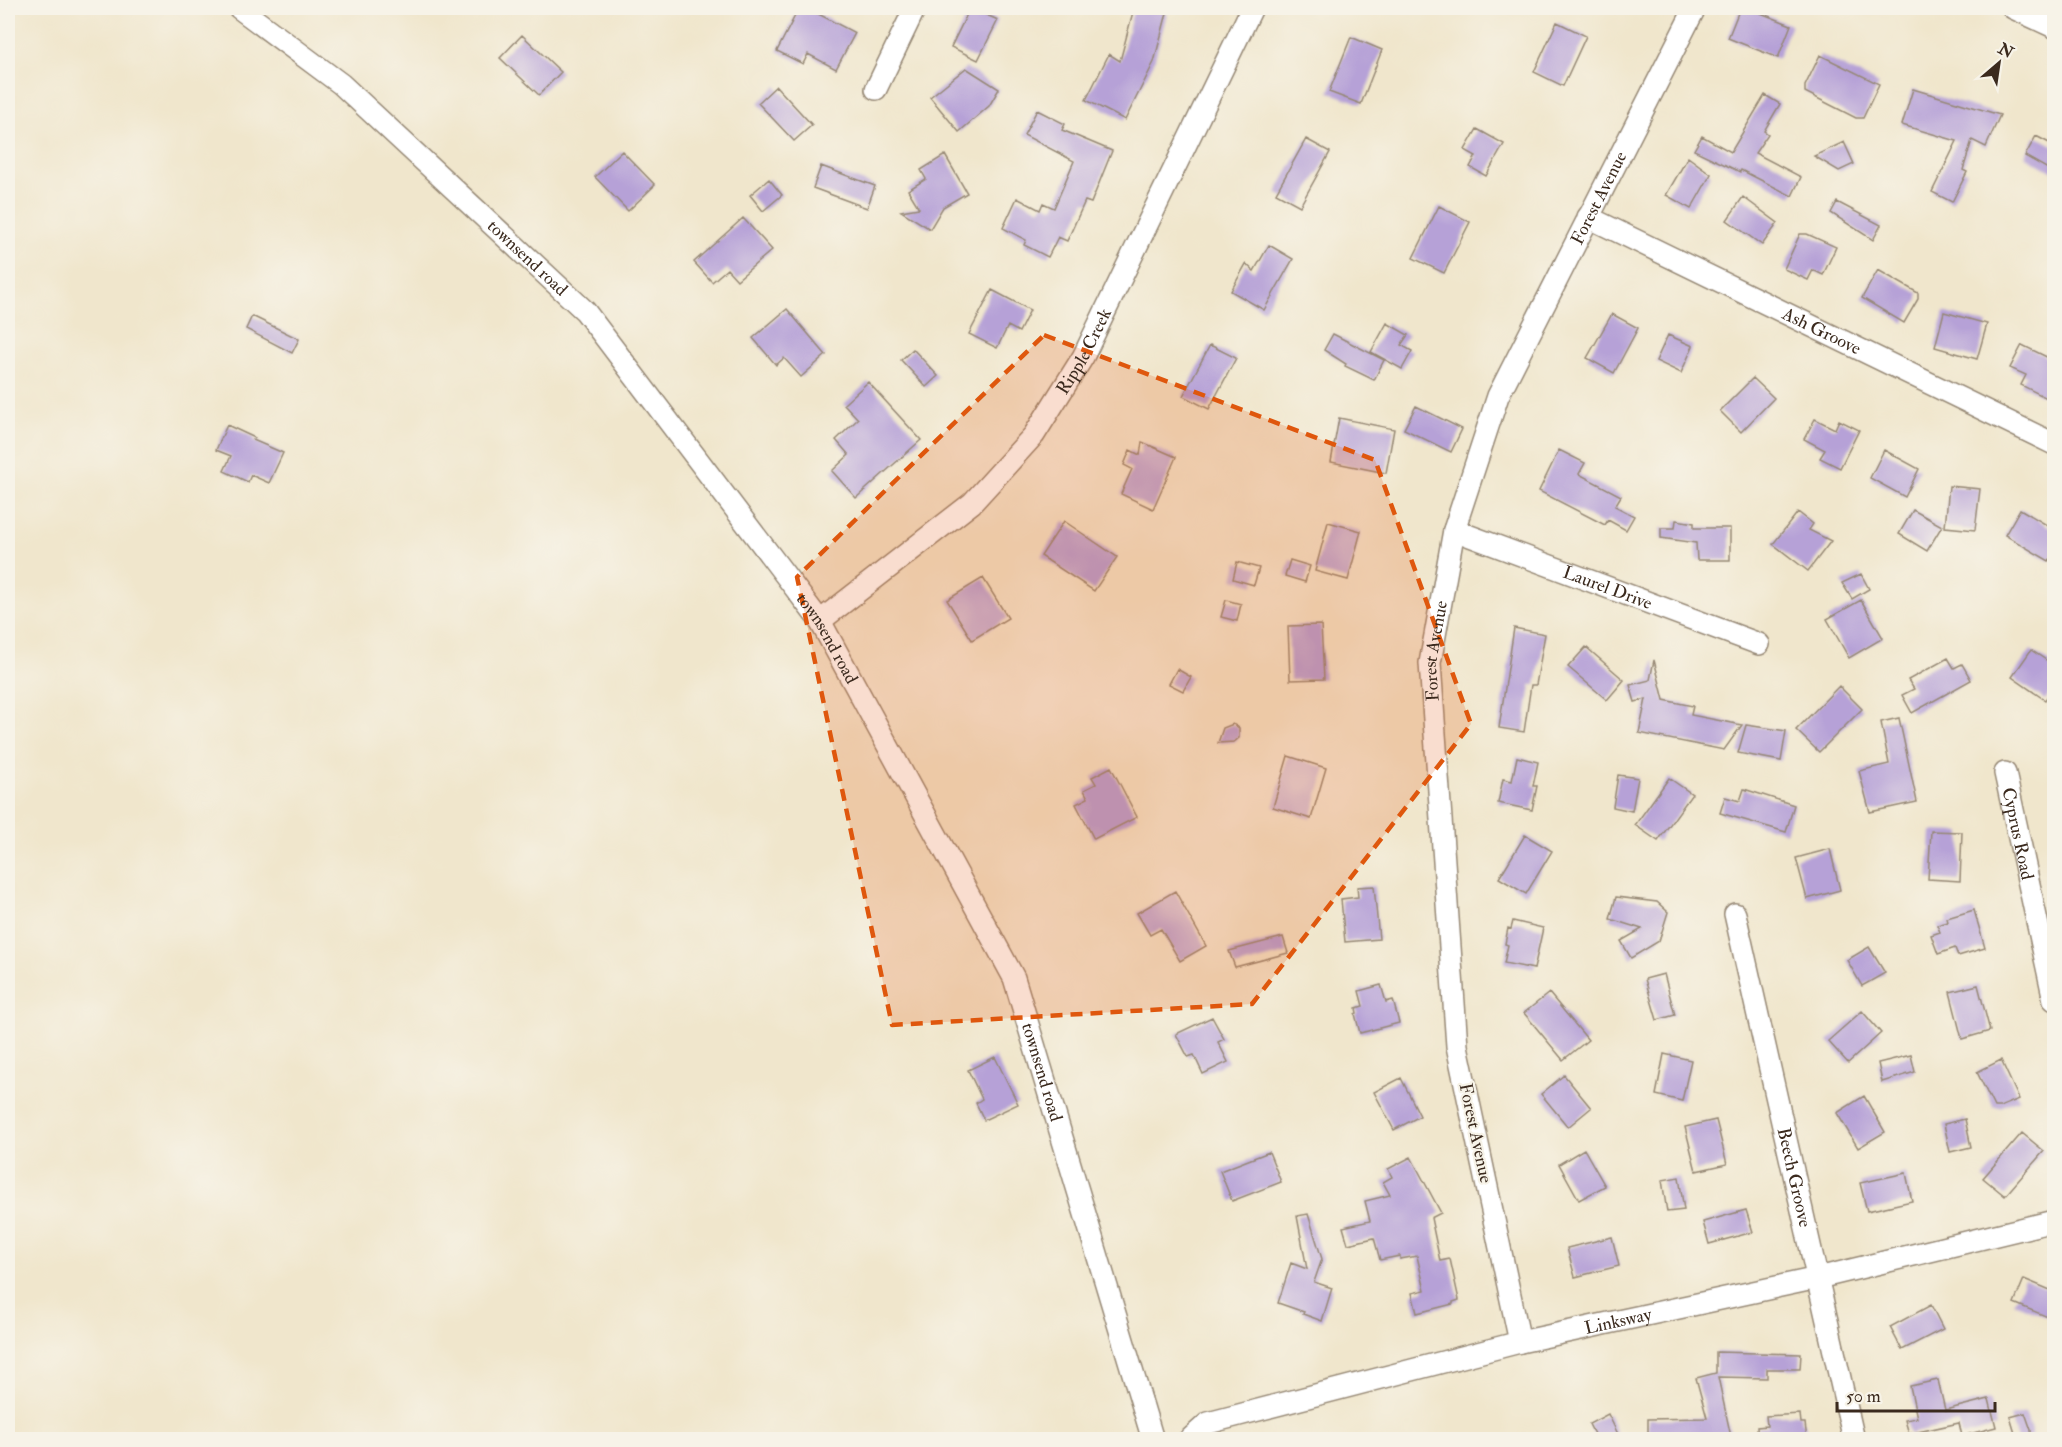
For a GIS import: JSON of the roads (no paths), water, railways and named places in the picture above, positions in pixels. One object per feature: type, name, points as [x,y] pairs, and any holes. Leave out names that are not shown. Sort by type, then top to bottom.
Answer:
[{"type":"street","name":"townsend road","points":[[239,8],[341,84],[585,311],[820,621],[1014,978],[1152,1440]]},
{"type":"street","points":[[876,89],[915,8]]},
{"type":"street","name":"Ripple Creek","points":[[820,621],[972,503],[1034,435],[1083,357],[1252,8]]},
{"type":"street","name":"Forest Avenue","points":[[1520,1342],[1457,1046],[1430,663],[1454,530],[1498,396],[1695,8]]},
{"type":"street","points":[[2013,8],[2055,27]]},
{"type":"street","name":"Ash Groove","points":[[1588,217],[2055,444]]},
{"type":"street","name":"Laurel Drive","points":[[1454,530],[1759,644]]},
{"type":"street","name":"Cyprus Road","points":[[2005,773],[2055,1000]]},
{"type":"street","name":"Beech Groove","points":[[1735,914],[1854,1440]]},
{"type":"street","name":"Linksway","points":[[1189,1440],[1208,1423],[1520,1342],[1818,1278],[2055,1221]]}]
